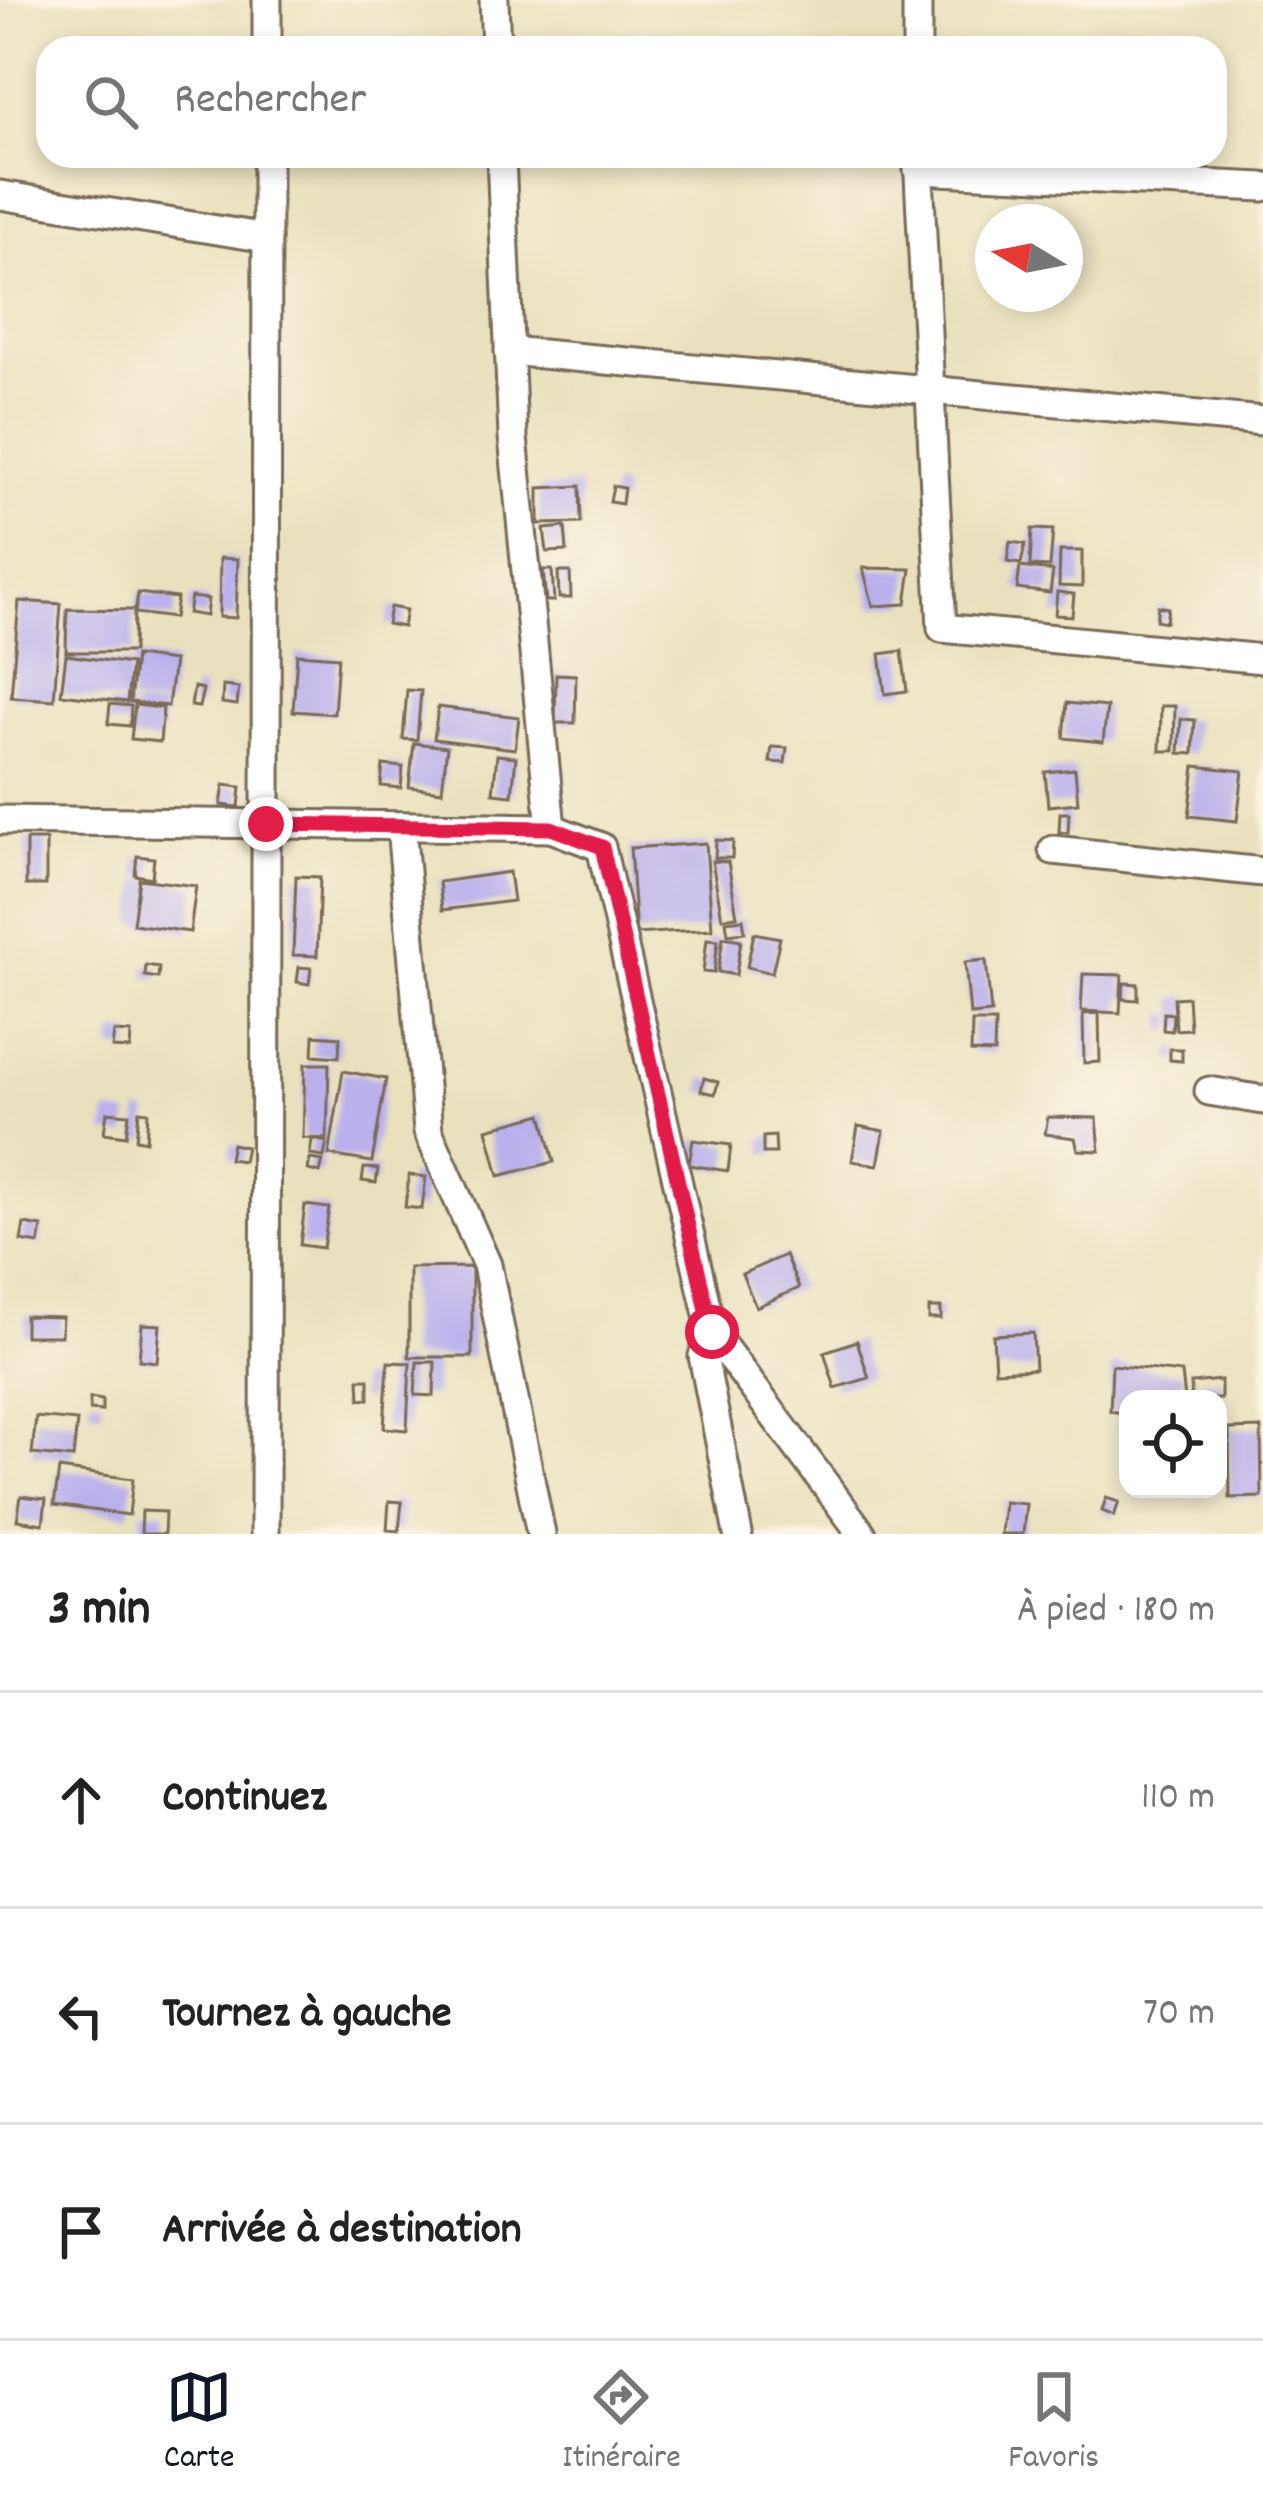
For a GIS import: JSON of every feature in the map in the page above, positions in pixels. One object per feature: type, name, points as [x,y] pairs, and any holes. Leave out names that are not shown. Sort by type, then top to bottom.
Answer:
[{"type":"street","points":[[267,0],[267,36]]},
{"type":"street","points":[[494,0],[496,36]]},
{"type":"street","points":[[917,0],[917,36]]},
{"type":"street","points":[[265,1534],[267,168]]},
{"type":"street","points":[[501,168],[513,437],[551,828]]},
{"type":"street","points":[[918,168],[942,628],[1263,659]]},
{"type":"street","points":[[990,168],[1263,187]]},
{"type":"street","points":[[0,195],[267,238]]},
{"type":"street","points":[[509,351],[1263,421]]},
{"type":"street","points":[[0,820],[551,828],[602,847],[712,1332],[862,1534]]},
{"type":"street","points":[[400,826],[428,1131],[487,1265],[541,1534]]},
{"type":"street","points":[[1053,850],[1263,872]]},
{"type":"street","points":[[1210,1091],[1263,1100]]},
{"type":"street","points":[[712,1332],[703,1356],[738,1534]]},
{"type":"building","points":[[580,486],[581,523],[539,524],[539,488]]},
{"type":"building","points":[[613,486],[624,488],[622,504],[610,502]]},
{"type":"building","points":[[565,527],[567,551],[547,552],[544,529]]},
{"type":"building","points":[[1032,529],[1053,530],[1050,567],[1030,566]]},
{"type":"building","points":[[1010,542],[1025,544],[1021,564],[1007,562]]},
{"type":"building","points":[[1060,551],[1082,551],[1082,587],[1059,586]]},
{"type":"building","points":[[220,558],[238,559],[236,618],[219,617]]},
{"type":"building","points":[[1020,567],[1053,571],[1050,593],[1017,589]]},
{"type":"building","points":[[863,568],[911,569],[906,604],[873,606]]},
{"type":"building","points":[[543,570],[552,570],[554,601],[546,601]]},
{"type":"building","points":[[558,572],[570,572],[571,598],[559,598]]},
{"type":"building","points":[[1057,592],[1074,594],[1072,616],[1055,615]]},
{"type":"building","points":[[138,593],[177,598],[174,618],[135,613]]},
{"type":"building","points":[[191,597],[208,599],[206,616],[188,613]]},
{"type":"building","points":[[19,601],[61,604],[54,700],[11,697]]},
{"type":"building","points":[[1158,606],[1168,608],[1166,622],[1156,620]]},
{"type":"building","points":[[390,607],[406,610],[403,627],[387,624]]},
{"type":"building","points":[[67,609],[134,610],[133,652],[66,652]]},
{"type":"building","points":[[902,651],[907,691],[885,694],[880,654]]},
{"type":"building","points":[[297,654],[338,657],[334,714],[293,711]]},
{"type":"building","points":[[66,655],[131,664],[127,702],[61,694]]},
{"type":"building","points":[[135,656],[174,661],[168,706],[130,702]]},
{"type":"building","points":[[556,674],[576,675],[575,723],[555,723]]},
{"type":"building","points":[[223,686],[239,688],[237,705],[222,703]]},
{"type":"building","points":[[194,687],[203,689],[199,707],[191,706]]},
{"type":"building","points":[[407,690],[421,691],[417,740],[403,739]]},
{"type":"building","points":[[1067,703],[1107,707],[1103,742],[1064,738]]},
{"type":"building","points":[[110,704],[131,706],[130,726],[108,724]]},
{"type":"building","points":[[135,705],[163,708],[160,742],[131,739]]},
{"type":"building","points":[[1161,706],[1175,706],[1174,751],[1160,751]]},
{"type":"building","points":[[438,707],[519,717],[515,749],[434,739]]},
{"type":"building","points":[[1181,719],[1195,720],[1193,754],[1179,753]]},
{"type":"building","points":[[414,743],[447,747],[442,791],[409,787]]},
{"type":"building","points":[[772,747],[787,748],[785,763],[770,762]]},
{"type":"building","points":[[497,755],[516,757],[512,795],[493,793]]},
{"type":"building","points":[[383,765],[403,767],[401,788],[381,786]]},
{"type":"building","points":[[1195,766],[1243,771],[1237,821],[1189,816]]},
{"type":"building","points":[[1075,769],[1078,803],[1048,806],[1045,772]]},
{"type":"building","points":[[224,785],[241,787],[239,807],[221,805]]},
{"type":"building","points":[[1060,813],[1069,813],[1068,833],[1059,832]]},
{"type":"building","points":[[26,840],[46,840],[46,885],[26,885]]},
{"type":"building","points":[[716,840],[733,841],[732,858],[715,858]]},
{"type":"building","points":[[706,843],[712,929],[636,934],[630,848]]},
{"type":"building","points":[[137,856],[154,858],[152,878],[135,875]]},
{"type":"building","points":[[712,861],[728,862],[737,916],[722,918]]},
{"type":"building","points":[[509,872],[513,901],[442,910],[439,882]]},
{"type":"building","points":[[296,876],[320,877],[317,956],[293,955]]},
{"type":"building","points":[[139,879],[196,886],[190,932],[133,924]]},
{"type":"building","points":[[743,919],[745,932],[728,934],[726,921]]},
{"type":"building","points":[[754,933],[780,938],[772,973],[747,967]]},
{"type":"building","points":[[723,937],[741,940],[736,975],[718,972]]},
{"type":"building","points":[[707,939],[718,940],[714,973],[703,972]]},
{"type":"building","points":[[986,960],[991,1013],[970,1015],[965,962]]},
{"type":"building","points":[[146,965],[159,967],[158,978],[145,976]]},
{"type":"building","points":[[299,967],[311,968],[309,984],[297,982]]},
{"type":"building","points":[[1083,974],[1122,975],[1120,1013],[1081,1011]]},
{"type":"building","points":[[1124,983],[1138,984],[1138,1000],[1123,999]]},
{"type":"building","points":[[1188,997],[1190,1029],[1176,1030],[1174,998]]},
{"type":"building","points":[[1099,1013],[1100,1062],[1084,1063],[1083,1014]]},
{"type":"building","points":[[1164,1013],[1173,1014],[1172,1031],[1163,1030]]},
{"type":"building","points":[[972,1022],[995,1022],[994,1053],[971,1052]]},
{"type":"building","points":[[114,1032],[131,1033],[130,1049],[112,1048]]},
{"type":"building","points":[[314,1035],[340,1037],[339,1057],[313,1055]]},
{"type":"building","points":[[1170,1049],[1182,1049],[1182,1061],[1170,1060]]},
{"type":"building","points":[[305,1064],[329,1064],[327,1139],[303,1138]]},
{"type":"building","points":[[343,1071],[386,1079],[372,1162],[329,1155]]},
{"type":"building","points":[[704,1078],[718,1082],[715,1094],[701,1091]]},
{"type":"building","points":[[139,1111],[148,1112],[146,1141],[136,1139]]},
{"type":"building","points":[[107,1112],[129,1114],[126,1136],[104,1133]]},
{"type":"building","points":[[542,1114],[554,1162],[499,1176],[487,1129]]},
{"type":"building","points":[[1048,1117],[1097,1118],[1100,1151],[1078,1150],[1075,1138],[1045,1134]]},
{"type":"building","points":[[858,1126],[884,1131],[878,1165],[852,1161]]},
{"type":"building","points":[[775,1136],[776,1153],[763,1153],[763,1137]]},
{"type":"building","points":[[312,1139],[327,1142],[324,1157],[310,1155]]},
{"type":"building","points":[[693,1140],[731,1145],[728,1171],[689,1165]]},
{"type":"building","points":[[232,1144],[246,1147],[243,1161],[229,1159]]},
{"type":"building","points":[[310,1159],[323,1161],[320,1173],[308,1170]]},
{"type":"building","points":[[364,1168],[378,1169],[376,1183],[362,1181]]},
{"type":"building","points":[[409,1175],[426,1177],[422,1209],[405,1207]]},
{"type":"building","points":[[305,1205],[329,1208],[323,1248],[300,1245]]},
{"type":"building","points":[[24,1224],[42,1227],[39,1244],[21,1241]]},
{"type":"building","points":[[785,1255],[799,1288],[756,1307],[742,1274]]},
{"type":"building","points":[[472,1267],[472,1357],[409,1357],[409,1268]]},
{"type":"building","points":[[929,1308],[941,1308],[941,1319],[929,1319]]},
{"type":"building","points":[[25,1316],[62,1317],[61,1336],[25,1336]]},
{"type":"building","points":[[142,1324],[160,1325],[157,1362],[139,1360]]},
{"type":"building","points":[[1033,1333],[1035,1369],[995,1371],[993,1335]]},
{"type":"building","points":[[857,1341],[869,1378],[835,1388],[824,1352]]},
{"type":"building","points":[[388,1362],[410,1363],[407,1430],[384,1428]]},
{"type":"building","points":[[417,1362],[435,1362],[434,1396],[415,1395]]},
{"type":"building","points":[[1112,1365],[1182,1373],[1184,1390],[1119,1390],[1119,1412],[1110,1411]]},
{"type":"building","points":[[359,1379],[369,1379],[369,1399],[360,1399]]},
{"type":"building","points":[[1221,1380],[1221,1390],[1191,1390],[1191,1383]]},
{"type":"building","points":[[90,1398],[102,1400],[102,1411],[90,1410]]},
{"type":"building","points":[[36,1417],[77,1421],[73,1458],[32,1454]]},
{"type":"building","points":[[1261,1428],[1262,1497],[1230,1498],[1229,1429]]},
{"type":"building","points":[[59,1469],[133,1479],[129,1515],[54,1505]]},
{"type":"building","points":[[21,1496],[46,1499],[43,1524],[17,1520]]},
{"type":"building","points":[[1106,1498],[1119,1502],[1114,1516],[1102,1511]]},
{"type":"building","points":[[389,1501],[402,1502],[399,1531],[387,1530]]},
{"type":"building","points":[[1004,1502],[1026,1504],[1023,1534],[1001,1534]]},
{"type":"building","points":[[142,1511],[165,1512],[164,1534],[141,1534]]},
{"type":"route","points":[[266,824],[551,828],[602,847],[712,1332]]}]
